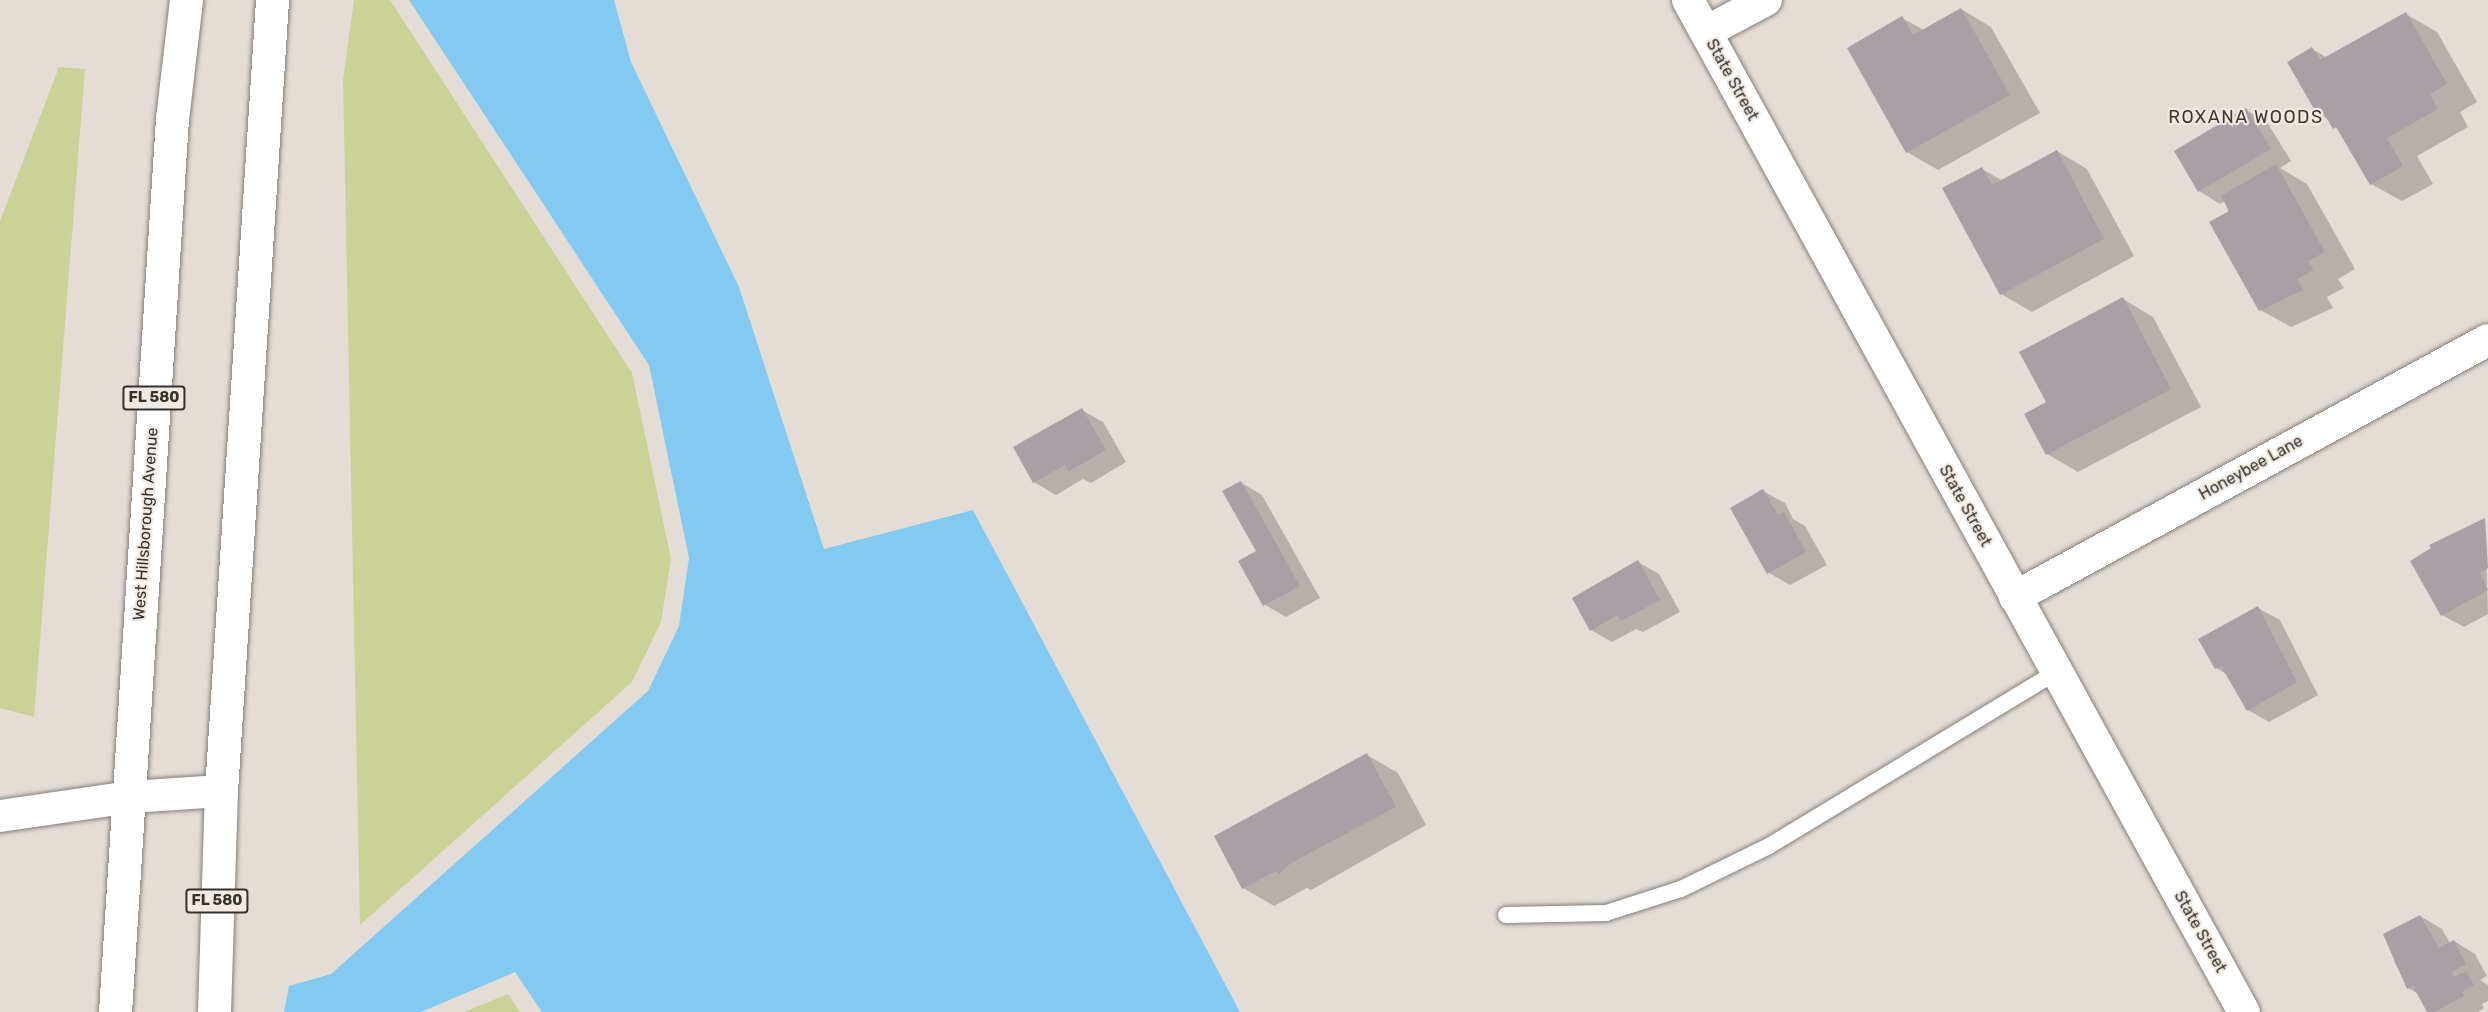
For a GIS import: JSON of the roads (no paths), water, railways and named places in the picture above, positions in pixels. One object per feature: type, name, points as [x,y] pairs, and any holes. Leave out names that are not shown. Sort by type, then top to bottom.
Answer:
[{"type":"main road","name":"West Hillsborough Avenue","points":[[115,1012],[172,119],[186,0]]},
{"type":"main road","name":"FL 580","points":[[214,1012],[221,790],[272,0]]},
{"type":"street","name":"State Street","points":[[1688,0],[2244,1012]]},
{"type":"street","points":[[1706,32],[1766,0]]},
{"type":"street","name":"Honeybee Lane","points":[[2015,597],[2488,340]]},
{"type":"street","points":[[0,816],[129,797],[221,790]]},
{"type":"lane","points":[[1506,915],[1606,913],[1680,889],[1769,846],[2056,672]]},
{"type":"water","points":[[409,0],[614,0],[631,62],[739,287],[824,549],[973,510],[1240,1012],[542,1012],[515,972],[421,1012],[284,1012],[289,986],[331,974],[648,691],[679,626],[689,558],[649,365]]},
{"type":"district","name":"ROXANA WOODS","points":[[2246,117]]}]
